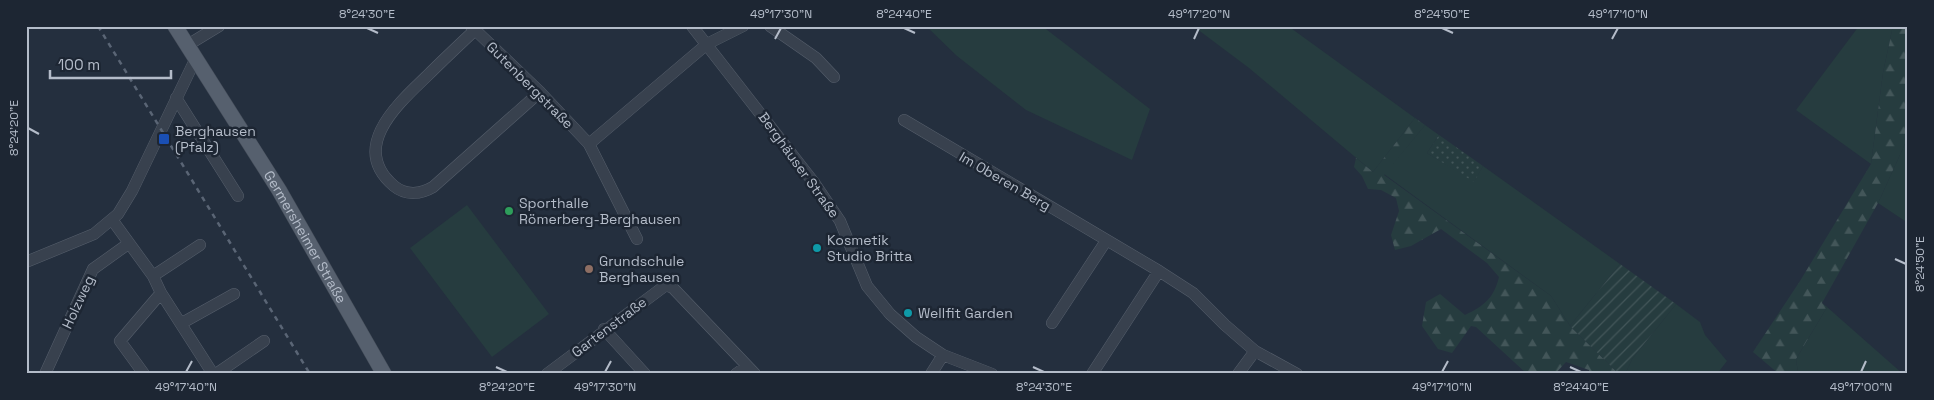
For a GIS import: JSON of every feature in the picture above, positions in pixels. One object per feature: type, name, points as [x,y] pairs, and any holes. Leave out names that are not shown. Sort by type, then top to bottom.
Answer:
[{"type":"main road","name":"Germersheimer Straße","points":[[175,26],[279,190],[384,374]]},
{"type":"street","points":[[186,46],[219,26]]},
{"type":"street","name":"Berghäuser Straße","points":[[692,26],[785,144],[835,214],[867,286],[890,314],[927,346],[943,355],[992,374]]},
{"type":"street","points":[[589,144],[707,44],[743,26]]},
{"type":"street","points":[[770,26],[816,58],[834,77]]},
{"type":"street","points":[[473,28],[396,106],[380,129],[377,151],[378,162],[389,182],[399,189],[414,194],[433,187],[540,92]]},
{"type":"street","name":"Gutenbergstraße","points":[[473,28],[540,92],[589,144],[637,239]]},
{"type":"street","points":[[26,262],[85,238],[113,220],[132,191],[195,60]]},
{"type":"street","points":[[176,98],[238,196]]},
{"type":"street","name":"Im Oberen Berg","points":[[904,120],[1106,241],[1160,271],[1193,293],[1225,326],[1255,351],[1297,374]]},
{"type":"street","points":[[113,220],[128,244],[153,276],[160,293],[182,323],[214,374],[264,341]]},
{"type":"street","points":[[1052,323],[1106,241]]},
{"type":"street","name":"Holzweg","points":[[45,374],[94,269],[128,244]]},
{"type":"street","points":[[153,276],[200,244]]},
{"type":"street","points":[[1092,374],[1160,271]]},
{"type":"street","name":"Gartenstraße","points":[[546,374],[604,329],[666,285],[673,288],[751,370]]},
{"type":"street","points":[[144,374],[120,341],[160,293]]},
{"type":"street","points":[[182,323],[234,294]]},
{"type":"street","points":[[604,329],[645,374]]},
{"type":"street","points":[[1238,374],[1255,351]]},
{"type":"street","points":[[931,374],[943,355]]},
{"type":"street","points":[[736,374],[751,370]]},
{"type":"green space","points":[[926,26],[1042,26],[1150,109],[1132,160],[1026,110],[957,56]]},
{"type":"green space","points":[[1193,26],[1288,26],[1415,118],[1373,172],[1249,68]]},
{"type":"green space","points":[[1859,26],[1893,26],[1883,73],[1871,164],[1796,110]]},
{"type":"green space","points":[[1893,26],[1908,26],[1908,137],[1878,203],[1822,303],[1827,307],[1796,359],[1798,374],[1779,374],[1753,352],[1800,281],[1871,164],[1883,73]]},
{"type":"green space","points":[[1415,118],[1425,125],[1384,175],[1551,296],[1570,326],[1619,374],[1589,374],[1589,370],[1566,362],[1555,374],[1527,374],[1476,327],[1471,326],[1452,353],[1438,349],[1422,326],[1426,302],[1440,294],[1465,315],[1483,305],[1494,291],[1499,277],[1487,263],[1441,229],[1411,246],[1395,250],[1391,235],[1399,211],[1396,198],[1381,190],[1368,189],[1362,176],[1354,167],[1356,158],[1373,172]]},
{"type":"green space","points":[[1425,125],[1439,135],[1427,153],[1474,181],[1483,166],[1620,264],[1570,326],[1551,296],[1384,174]]},
{"type":"green space","points":[[1439,135],[1483,166],[1474,182],[1427,153]]},
{"type":"green space","points":[[1908,137],[1908,223],[1878,203]]},
{"type":"green space","points":[[467,205],[549,314],[492,357],[410,248]]},
{"type":"green space","points":[[1620,264],[1676,304],[1632,359],[1625,374],[1619,374],[1570,326]]},
{"type":"green space","points":[[1676,304],[1700,322],[1705,335],[1727,361],[1717,374],[1625,374],[1632,359]]},
{"type":"green space","points":[[1827,307],[1903,374],[1798,374],[1796,359]]},
{"type":"railway","points":[[98,26],[310,374]]},
{"type":"place","name":"Berghausen (Pfalz)","points":[[164,139]]},
{"type":"place","name":"Sporthalle Römerberg-Berghausen","points":[[509,211]]},
{"type":"place","name":"Kosmetik Studio Britta","points":[[817,248]]},
{"type":"place","name":"Grundschule Berghausen","points":[[589,269]]},
{"type":"place","name":"Wellfit Garden","points":[[908,313]]}]
